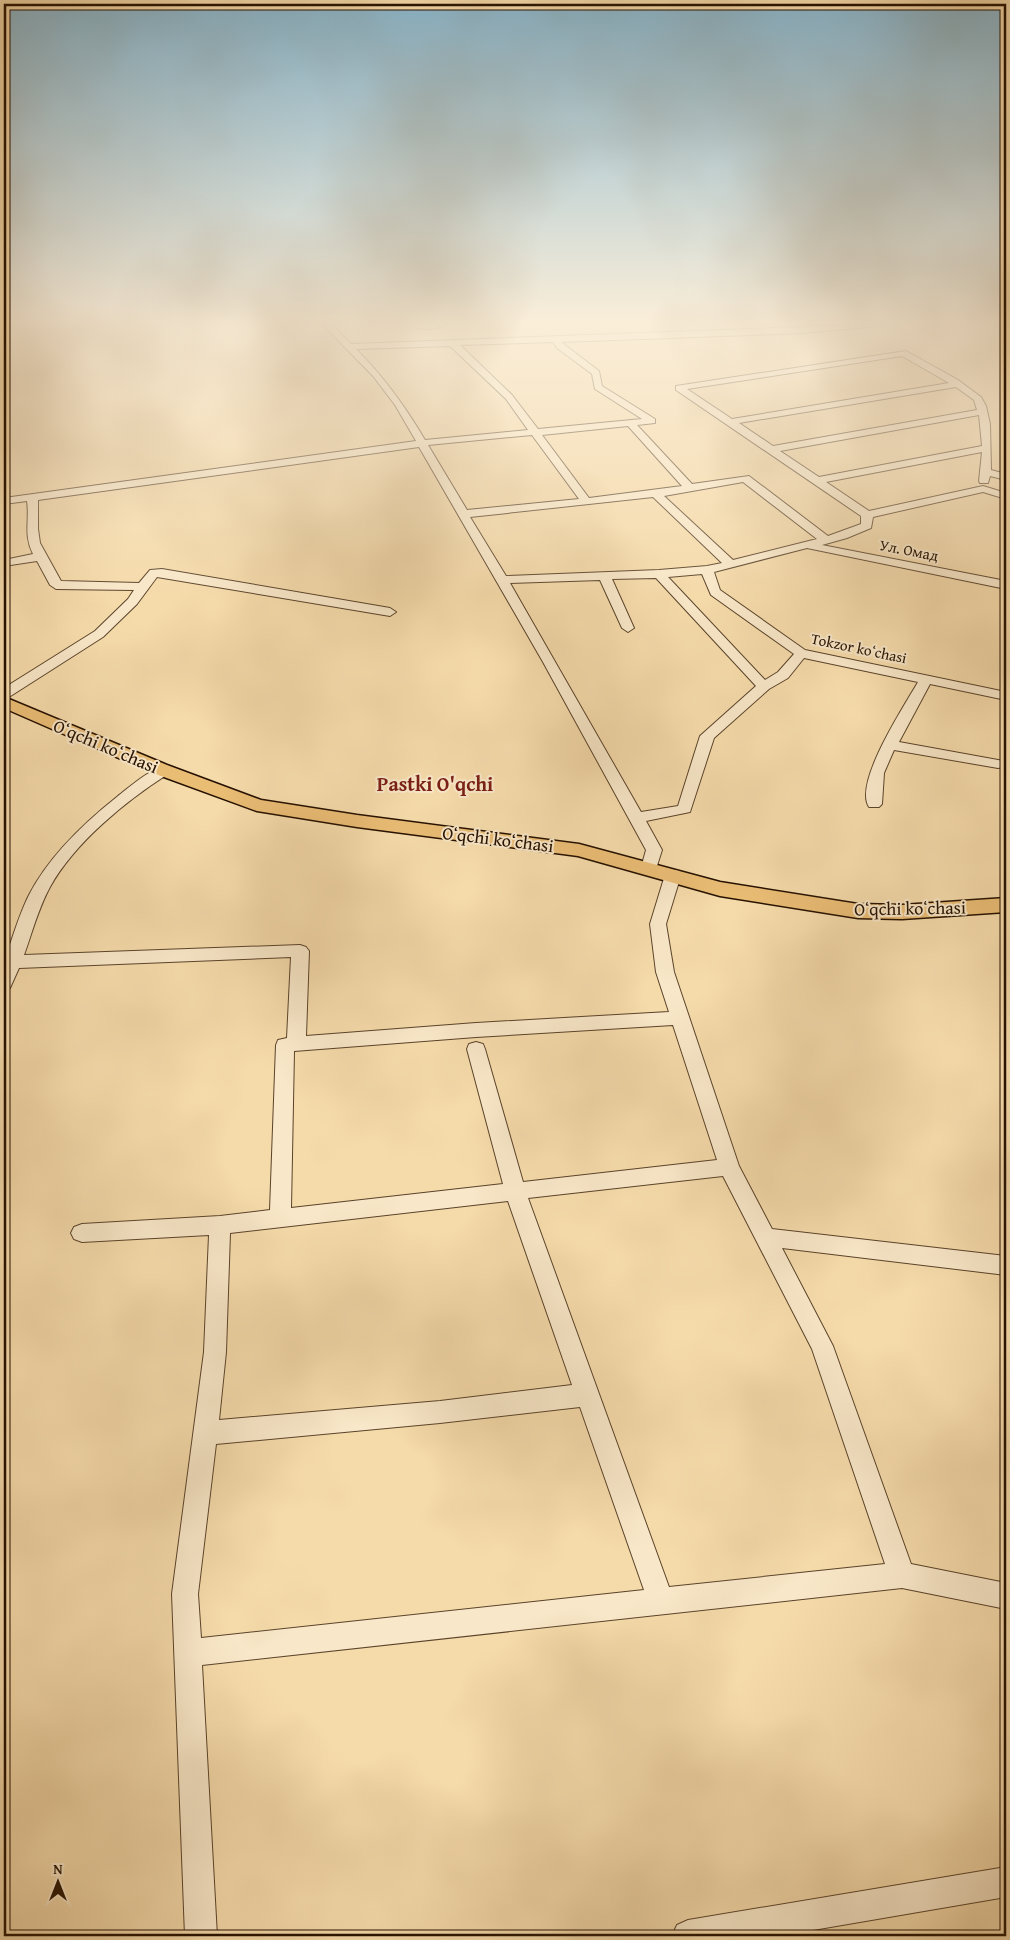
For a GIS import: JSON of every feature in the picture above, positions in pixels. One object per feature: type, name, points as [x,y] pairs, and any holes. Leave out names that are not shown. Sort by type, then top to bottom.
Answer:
[{"type":"main road","name":"Oʻqchi koʻchasi","points":[[4,702],[163,771],[258,805],[357,821],[579,850],[720,889],[858,911],[902,912],[1006,905]]},
{"type":"street","points":[[405,415],[502,580],[654,850],[649,868]]},
{"type":"street","points":[[523,415],[586,501]]},
{"type":"street","points":[[4,502],[422,443],[652,421],[642,415]]},
{"type":"street","points":[[719,415],[867,515],[983,489],[1006,496]]},
{"type":"street","points":[[730,422],[775,415]]},
{"type":"street","points":[[770,450],[968,415]]},
{"type":"street","points":[[982,415],[987,448],[983,489]]},
{"type":"street","points":[[630,424],[689,488]]},
{"type":"street","points":[[817,481],[987,448]]},
{"type":"street","points":[[986,472],[1006,478]]},
{"type":"street","points":[[464,514],[656,494],[745,478],[825,540]]},
{"type":"street","points":[[656,494],[730,564]]},
{"type":"street","points":[[32,498],[34,504],[31,526],[39,557],[54,576],[56,585],[142,587]]},
{"type":"street","points":[[502,580],[659,574],[707,570],[825,540],[867,526],[867,515]]},
{"type":"street","name":"Ул. Омад","points":[[806,545],[1006,585]]},
{"type":"street","points":[[4,563],[39,557]]},
{"type":"street","name":"Tokzor koʻchasi","points":[[707,570],[714,592],[802,653],[1006,696]]},
{"type":"street","points":[[4,694],[99,634],[133,601],[154,573],[390,612]]},
{"type":"street","points":[[659,574],[716,637],[764,686]]},
{"type":"street","points":[[604,576],[628,628]]},
{"type":"street","points":[[636,818],[685,809],[708,736],[764,686],[783,675],[802,653]]},
{"type":"street","points":[[874,804],[875,778],[885,751],[926,679]]},
{"type":"street","points":[[890,745],[998,764]]},
{"type":"street","points":[[4,984],[8,962],[47,878],[113,807],[148,779],[163,771]]},
{"type":"street","points":[[673,875],[658,924],[664,972],[679,1018],[729,1167],[822,1346],[902,1575]]},
{"type":"street","points":[[8,962],[300,951],[296,1044]]},
{"type":"street","points":[[280,1218],[285,1045],[476,1030],[679,1018]]},
{"type":"street","points":[[476,1049],[515,1191],[661,1602]]},
{"type":"street","points":[[82,1233],[220,1225],[729,1167]]},
{"type":"street","points":[[201,1936],[185,1594],[215,1352],[220,1225]]},
{"type":"street","points":[[766,1237],[1006,1265]]},
{"type":"street","points":[[205,1433],[440,1412],[587,1395]]},
{"type":"street","points":[[189,1654],[902,1575],[1006,1596]]},
{"type":"street","points":[[688,1936],[1006,1882]]},
{"type":"district","name":"Pastki O'qchi","points":[[435,783]]}]
